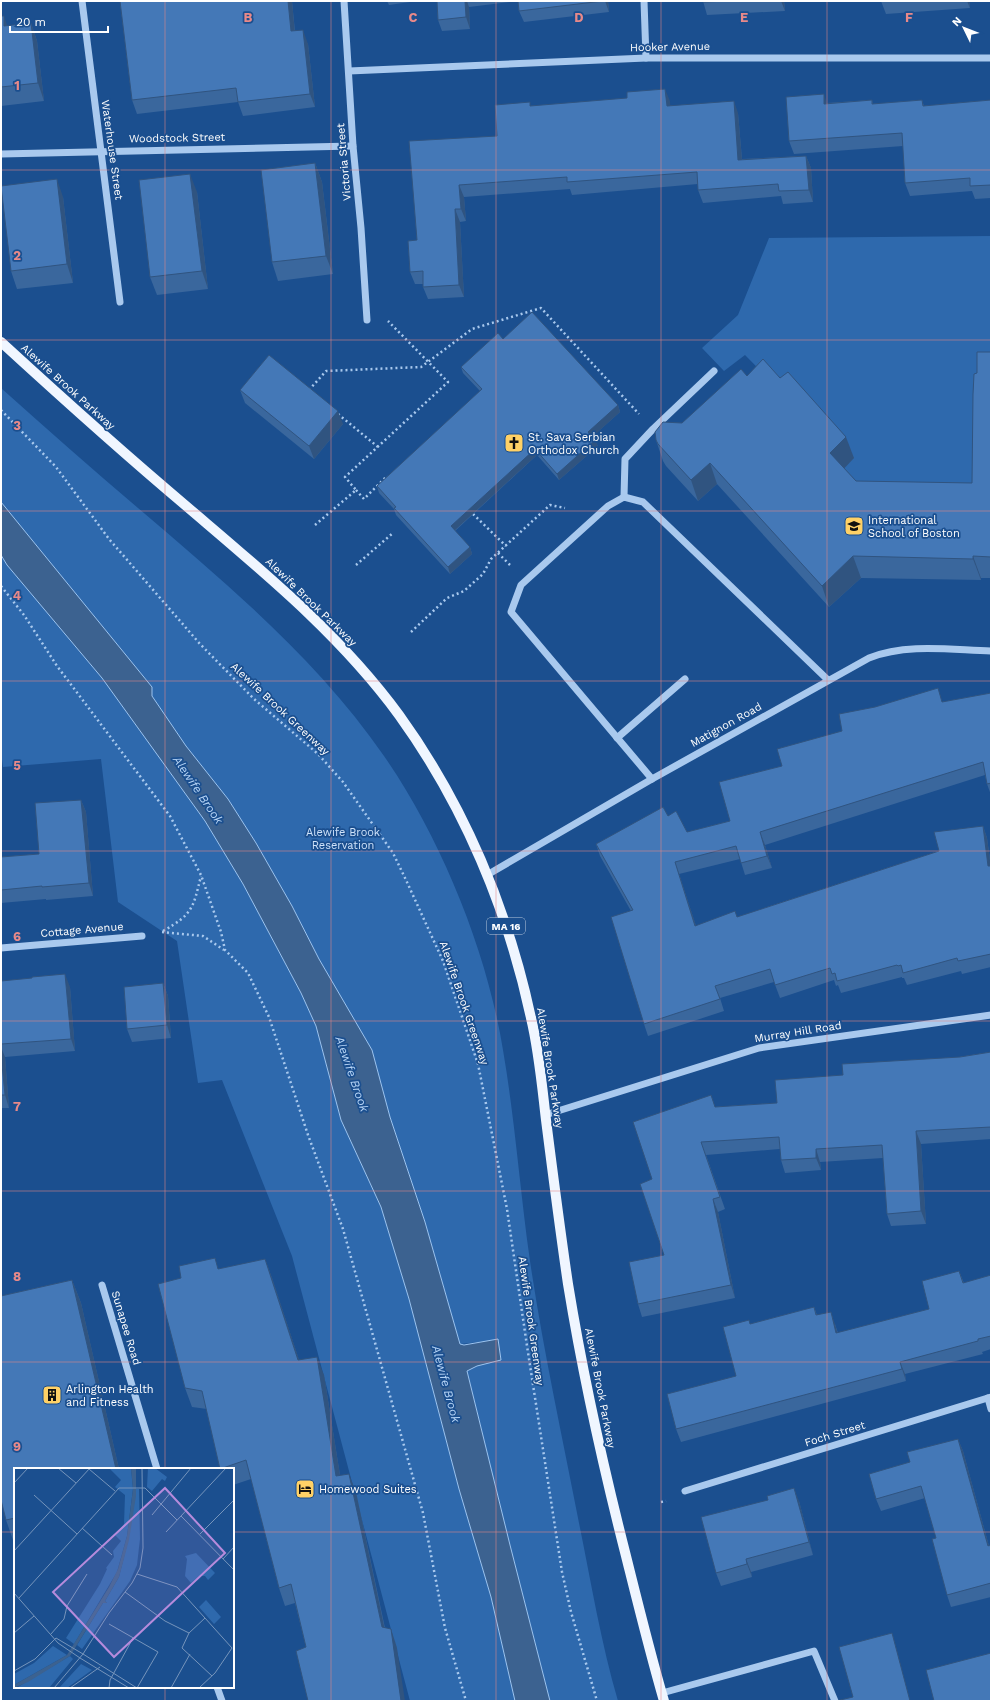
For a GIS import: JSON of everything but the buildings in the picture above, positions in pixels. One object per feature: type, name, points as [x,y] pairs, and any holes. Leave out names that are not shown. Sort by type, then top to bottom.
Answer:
[{"type":"main road","name":"Alewife Brook Parkway","points":[[1,342],[134,462],[276,583],[320,624],[348,653],[386,698],[422,750],[456,808],[487,875],[513,946],[526,993],[537,1049],[568,1284],[589,1401],[616,1515],[663,1697]]},
{"type":"street","name":"Waterhouse Street","points":[[82,1],[120,302]]},
{"type":"street","name":"Victoria Street","points":[[344,1],[353,146],[361,228],[367,320]]},
{"type":"street","points":[[644,1],[646,58]]},
{"type":"street","name":"Hooker Avenue","points":[[349,71],[646,58],[991,58]]},
{"type":"street","name":"Woodstock Street","points":[[1,154],[353,146]]},
{"type":"street","points":[[624,497],[625,459],[653,429],[714,371]]},
{"type":"street","points":[[652,779],[511,612],[521,585],[608,506],[624,497],[643,502],[828,680]]},
{"type":"street","name":"Matignon Road","points":[[487,875],[652,779],[828,680],[880,653],[900,649],[991,651]]},
{"type":"street","points":[[617,738],[685,679]]},
{"type":"street","name":"Cottage Avenue","points":[[1,948],[142,936]]},
{"type":"street","name":"Murray Hill Road","points":[[546,1115],[759,1048],[991,1015]]},
{"type":"street","name":"Sunapee Road","points":[[102,1285],[157,1468]]},
{"type":"street","points":[[989,1398],[991,1409]]},
{"type":"street","name":"Foch Street","points":[[685,1491],[989,1398]]},
{"type":"street","points":[[663,1697],[814,1652],[835,1701]]},
{"type":"street","points":[[217,1688],[222,1701]]},
{"type":"path","points":[[306,394],[326,371],[421,367],[472,329],[541,308],[653,429]]},
{"type":"path","points":[[388,321],[448,382],[345,477],[364,499],[387,476],[392,481]]},
{"type":"path","points":[[333,409],[378,447]]},
{"type":"path","name":"Alewife Brook Greenway","points":[[1,410],[56,467],[109,539],[200,644],[254,699],[318,754],[343,782],[393,853],[406,880],[443,961],[478,1064],[507,1209],[562,1572],[571,1612],[597,1701]]},
{"type":"path","points":[[315,525],[356,490]]},
{"type":"path","points":[[411,632],[447,598],[464,591],[484,574],[491,559],[550,505],[565,508]]},
{"type":"path","points":[[473,514],[506,546]]},
{"type":"path","points":[[356,565],[393,533]]},
{"type":"path","points":[[1,586],[24,615],[62,672],[170,816],[201,875],[221,932],[225,950]]},
{"type":"path","points":[[163,932],[182,921],[194,904],[201,875]]},
{"type":"path","points":[[142,936],[163,932],[203,936],[225,950],[248,973],[269,1017],[308,1135],[343,1229],[423,1513],[445,1628],[466,1701]]},
{"type":"green space","points":[[991,236],[991,374],[973,384],[979,505],[877,503],[838,475],[847,458],[745,355],[724,371],[702,348],[738,315],[769,238]]},
{"type":"green space","name":"Alewife Brook Reservation","points":[[1,388],[237,594],[300,655],[330,687],[384,756],[405,788],[442,859],[459,897],[473,935],[486,974],[496,1012],[507,1076],[526,1235],[541,1327],[606,1657],[618,1701],[550,1701],[467,1371],[487,1363],[498,1340],[460,1344],[425,1222],[390,1117],[319,959],[292,906],[256,843],[228,799],[186,746],[152,696],[152,687],[1,502]]},
{"type":"green space","points":[[1,555],[7,565],[102,678],[205,821],[243,884],[301,993],[316,1026],[341,1120],[381,1207],[409,1299],[459,1489],[491,1597],[515,1701],[410,1701],[292,1256],[222,1080],[198,1083],[177,941],[118,902],[101,759],[3,767],[1,752]]},
{"type":"water","name":"Alewife Brook","points":[[1,502],[152,687],[152,696],[186,746],[228,799],[256,843],[292,906],[319,959],[372,1050],[390,1117],[425,1222],[460,1344],[464,1345],[498,1339],[501,1360],[477,1366],[467,1371],[550,1701],[515,1701],[491,1597],[459,1489],[409,1299],[381,1207],[341,1120],[316,1026],[301,993],[243,884],[205,821],[102,678],[7,565],[1,555]]},
{"type":"place","name":"St. Sava Serbian Orthodox Church","points":[[514,443]]},
{"type":"place","name":"International School of Boston","points":[[854,526]]},
{"type":"place","name":"Arlington Health and Fitness","points":[[52,1395]]},
{"type":"place","name":"Homewood Suites","points":[[305,1489]]}]
